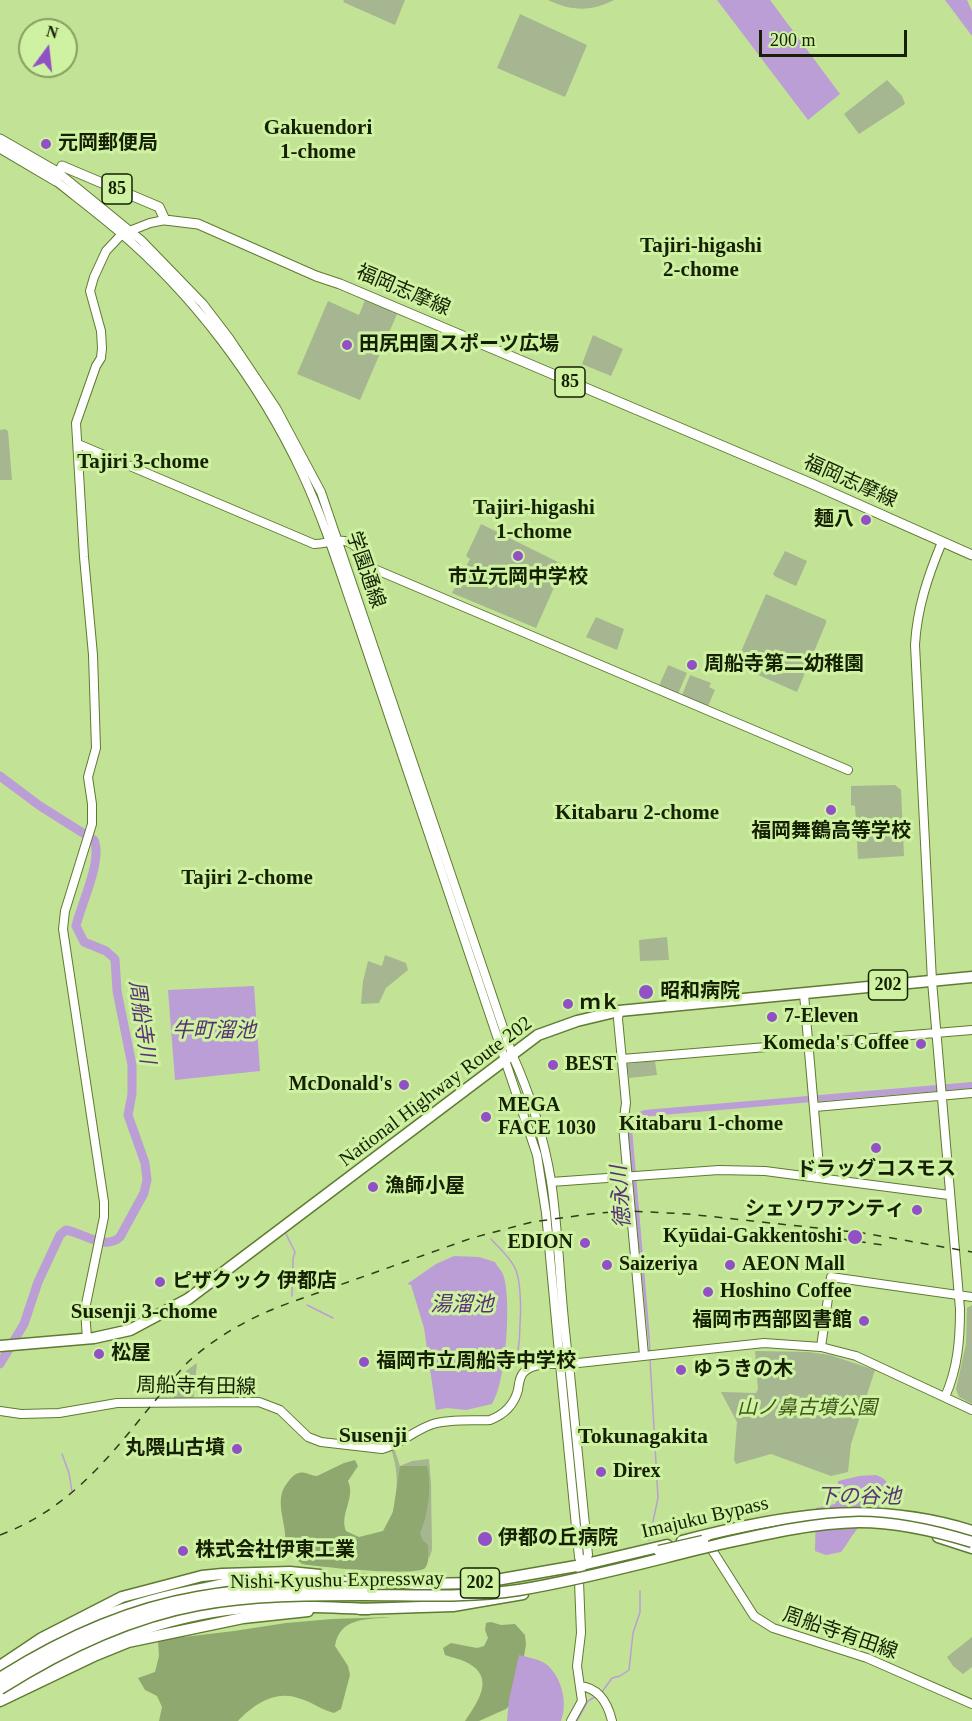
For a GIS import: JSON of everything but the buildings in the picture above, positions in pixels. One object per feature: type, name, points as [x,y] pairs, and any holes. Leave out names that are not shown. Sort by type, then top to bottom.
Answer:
[{"type":"highway","name":"National Highway Route 202","points":[[9,1345],[87,1339],[130,1330],[189,1299],[538,1035],[577,1021],[619,1011],[972,977]]},
{"type":"highway","name":"Imajuku Bypass","points":[[0,1666],[42,1638],[122,1597],[202,1576],[290,1572],[417,1584],[479,1583],[582,1565],[770,1521],[851,1512],[874,1512],[921,1518],[972,1533]]},
{"type":"highway","name":"Nishi-Kyushu Expressway","points":[[0,1678],[62,1643],[106,1623],[172,1602],[220,1593],[284,1587],[432,1590],[516,1584],[757,1529],[841,1516],[902,1519],[972,1533]]},
{"type":"highway","name":"Nishi-Kyushu Expressway","points":[[0,1689],[76,1646],[127,1624],[171,1611],[220,1601],[284,1597],[465,1595],[508,1591],[572,1579],[759,1535],[840,1523],[901,1526],[936,1532],[972,1542]]},
{"type":"highway","name":"Imajuku Bypass","points":[[0,1701],[128,1642],[243,1618],[301,1611],[453,1606],[527,1593],[712,1550],[813,1530],[872,1526],[936,1536],[972,1548]]},
{"type":"highway","points":[[0,1673],[45,1643],[73,1628],[126,1606],[158,1597],[257,1578],[304,1578],[350,1583],[371,1581]]},
{"type":"highway","points":[[0,1695],[99,1646],[177,1619],[258,1607],[368,1609]]},
{"type":"main road","name":"85","points":[[0,139],[57,177]]},
{"type":"main road","name":"85","points":[[0,148],[57,177]]},
{"type":"main road","name":"85","points":[[57,177],[62,166],[159,207],[165,220]]},
{"type":"main road","name":"福岡志摩線","points":[[165,220],[198,224],[316,276],[810,483],[972,555]]},
{"type":"main road","name":"周船寺有田線","points":[[1,1411],[21,1414],[59,1413],[105,1403],[259,1402],[280,1410],[299,1430],[321,1442],[382,1449],[392,1447],[414,1432],[436,1423],[489,1420],[496,1417],[512,1404],[519,1379],[524,1372],[540,1365],[565,1364]]},
{"type":"main road","points":[[565,1364],[579,1557],[582,1565],[579,1581]]},
{"type":"main road","name":"周船寺有田線","points":[[702,1536],[754,1616],[762,1623],[867,1658],[972,1704]]},
{"type":"street","name":"学園通線","points":[[57,177],[125,232],[226,345],[290,448],[333,541],[508,1057]]},
{"type":"street","points":[[87,1339],[85,1309],[104,1202],[63,928],[65,911],[92,824],[88,777],[96,748],[93,655],[84,557],[76,423],[102,348],[101,331],[90,291],[94,277],[106,251],[125,232],[165,220]]},
{"type":"street","points":[[78,444],[314,543],[347,542],[359,548],[372,568],[848,770]]},
{"type":"street","points":[[942,542],[927,580],[916,619],[915,645],[932,981],[959,1295],[958,1349],[945,1397]]},
{"type":"street","points":[[804,994],[820,1178]]},
{"type":"street","points":[[619,1011],[626,1103],[623,1125],[633,1177],[644,1355]]},
{"type":"street","points":[[622,1059],[972,1030]]},
{"type":"street","points":[[508,1057],[523,1080],[551,1182],[565,1364]]},
{"type":"street","points":[[508,1057],[537,1155],[565,1364]]},
{"type":"street","points":[[815,1107],[972,1094]]},
{"type":"street","points":[[551,1182],[719,1170],[765,1171],[949,1195]]},
{"type":"street","points":[[821,1347],[831,1277],[972,1297]]},
{"type":"street","points":[[565,1364],[764,1343],[821,1347],[880,1365],[972,1410]]},
{"type":"street","points":[[571,1721],[582,1701],[577,1666],[581,1633],[579,1581]]},
{"type":"street","points":[[580,1686],[599,1695],[606,1702],[612,1721]]},
{"type":"green space","points":[[344,0],[405,0],[395,25],[343,2]]},
{"type":"green space","points":[[548,0],[614,0],[597,7],[581,9]]},
{"type":"green space","points":[[520,14],[587,45],[565,97],[497,68]]},
{"type":"green space","points":[[887,80],[902,96],[905,104],[859,134],[844,114]]},
{"type":"green space","name":"田尻田園スポーツ広場","points":[[365,300],[397,314],[360,400],[297,374],[328,301],[359,315]]},
{"type":"green space","points":[[593,335],[623,349],[611,376],[582,364]]},
{"type":"green space","points":[[0,430],[8,431],[12,480],[0,480]]},
{"type":"green space","points":[[481,524],[564,565],[536,628],[452,593],[470,559],[466,556]]},
{"type":"green space","points":[[785,551],[807,561],[796,586],[773,574]]},
{"type":"green space","points":[[766,594],[826,620],[797,692],[738,666],[736,663]]},
{"type":"green space","points":[[596,617],[624,629],[617,650],[586,637]]},
{"type":"green space","points":[[668,665],[687,673],[678,694],[659,686]]},
{"type":"green space","points":[[690,675],[711,683],[709,687],[715,690],[708,706],[682,695]]},
{"type":"green space","points":[[895,785],[901,790],[904,856],[858,859],[855,806],[851,805],[851,786]]},
{"type":"green space","points":[[667,937],[669,960],[640,961],[639,940]]},
{"type":"green space","points":[[385,955],[406,963],[408,970],[386,988],[379,1003],[361,1004],[368,961],[382,966]]},
{"type":"green space","points":[[655,1061],[657,1075],[629,1078],[627,1064]]},
{"type":"green space","points":[[972,1305],[972,1404],[959,1397],[956,1389],[966,1344],[967,1308]]},
{"type":"green space","name":"山ノ鼻古墳公園","points":[[755,1351],[809,1352],[830,1355],[875,1370],[851,1444],[848,1472],[831,1476],[771,1454],[736,1464],[734,1460],[737,1422],[721,1392],[756,1393],[758,1389]]},
{"type":"green space","points":[[197,1363],[193,1402],[173,1402],[179,1379]]},
{"type":"green space","points":[[394,1448],[400,1466],[412,1461],[429,1459],[432,1550],[429,1559],[427,1550],[388,1526],[397,1488],[396,1468],[391,1449]]},
{"type":"green space","points":[[355,1460],[358,1466],[348,1481],[350,1494],[344,1525],[346,1531],[359,1537],[383,1531],[393,1512],[400,1466],[427,1466],[428,1501],[420,1533],[428,1545],[428,1560],[425,1568],[405,1572],[302,1564],[295,1558],[292,1549],[285,1545],[281,1496],[290,1479],[301,1473],[317,1476]]},
{"type":"green space","points":[[392,1617],[356,1621],[343,1629],[338,1636],[335,1646],[348,1666],[350,1675],[341,1709],[334,1713],[303,1699],[281,1696],[265,1700],[238,1721],[159,1721],[162,1707],[157,1696],[145,1690],[138,1678],[155,1672],[159,1656],[158,1640],[286,1623]]},
{"type":"green space","points":[[486,1623],[501,1625],[515,1624],[525,1635],[526,1645],[518,1689],[513,1702],[506,1709],[479,1721],[465,1721],[482,1691],[481,1676],[468,1663],[445,1655],[443,1648],[451,1643],[477,1648],[484,1646],[488,1638],[485,1630]]},
{"type":"green space","points":[[972,1637],[972,1667],[963,1674],[947,1657]]},
{"type":"water","points":[[717,0],[770,0],[840,94],[808,120]]},
{"type":"water","points":[[945,0],[967,0],[972,11],[972,36]]},
{"type":"water","name":"牛町溜池","points":[[254,986],[260,1071],[175,1080],[168,990]]},
{"type":"water","name":"徳永川","points":[[972,1082],[972,1088],[640,1117],[632,1128],[650,1338],[648,1338],[627,1125],[635,1114],[644,1110]]},
{"type":"water","name":"湯溜池","points":[[454,1256],[479,1257],[495,1262],[503,1274],[507,1301],[504,1360],[497,1393],[492,1404],[466,1410],[447,1408],[436,1410],[424,1328],[411,1285],[407,1284],[436,1264]]},
{"type":"water","name":"下の谷池","points":[[876,1475],[885,1480],[888,1487],[887,1495],[882,1503],[855,1532],[841,1552],[826,1555],[815,1551],[816,1508],[835,1504],[838,1498],[838,1481]]},
{"type":"water","points":[[519,1655],[543,1662],[552,1669],[560,1683],[564,1698],[561,1721],[507,1721]]},
{"type":"waterway","name":"周船寺川","points":[[0,776],[40,806],[94,840],[96,849],[94,870],[76,926],[84,942],[106,951],[115,959],[117,991],[132,1065],[132,1094],[128,1115],[145,1163],[147,1180],[144,1193],[120,1237],[114,1241],[101,1242],[66,1230],[60,1235],[38,1282],[24,1324],[0,1364]]},
{"type":"waterway","points":[[286,1234],[295,1252],[292,1296]]},
{"type":"waterway","points":[[491,1239],[510,1260],[518,1277],[520,1313],[517,1361]]},
{"type":"waterway","points":[[307,1305],[333,1318]]},
{"type":"waterway","name":"徳永川","points":[[649,1338],[650,1351]]},
{"type":"waterway","name":"徳永川","points":[[649,1540],[658,1498],[650,1359]]},
{"type":"waterway","points":[[62,1454],[69,1473],[72,1492]]},
{"type":"waterway","points":[[602,1692],[612,1678],[629,1670],[633,1633],[640,1612],[640,1591]]},
{"type":"waterway","points":[[577,1721],[588,1701],[596,1696]]},
{"type":"railway","points":[[0,1535],[31,1521],[82,1483],[104,1461],[188,1362],[223,1335],[275,1308],[472,1238],[532,1222],[629,1211],[688,1214],[863,1233],[972,1252]]},
{"type":"railway","points":[[842,1239],[883,1245]]},
{"type":"place","name":"元岡郵便局","points":[[46,144]]},
{"type":"place","name":"田尻田園スポーツ広場","points":[[347,345]]},
{"type":"place","name":"麺八","points":[[866,520]]},
{"type":"place","name":"市立元岡中学校","points":[[518,556]]},
{"type":"place","name":"周船寺第二幼稚園","points":[[692,665]]},
{"type":"place","name":"福岡舞鶴高等学校","points":[[831,810]]},
{"type":"place","name":"昭和病院","points":[[646,992]]},
{"type":"place","name":"ｍｋ","points":[[568,1004]]},
{"type":"place","name":"7-Eleven","points":[[772,1017]]},
{"type":"place","name":"Komeda's Coffee","points":[[921,1044]]},
{"type":"place","name":"BEST","points":[[553,1065]]},
{"type":"place","name":"McDonald's","points":[[404,1085]]},
{"type":"place","name":"MEGA FACE 1030","points":[[486,1117]]},
{"type":"place","name":"ドラッグコスモス","points":[[876,1148]]},
{"type":"place","name":"漁師小屋","points":[[373,1187]]},
{"type":"place","name":"シェソワアンティ","points":[[917,1210]]},
{"type":"place","name":"Kyūdai-Gakkentoshi","points":[[855,1237]]},
{"type":"place","name":"EDION","points":[[585,1243]]},
{"type":"place","name":"Saizeriya","points":[[607,1265]]},
{"type":"place","name":"AEON Mall","points":[[730,1265]]},
{"type":"place","name":"ピザクック 伊都店","points":[[160,1282]]},
{"type":"place","name":"Hoshino Coffee","points":[[708,1292]]},
{"type":"place","name":"福岡市西部図書館","points":[[864,1321]]},
{"type":"place","name":"松屋","points":[[99,1354]]},
{"type":"place","name":"福岡市立周船寺中学校","points":[[364,1362]]},
{"type":"place","name":"ゆうきの木","points":[[681,1370]]},
{"type":"place","name":"丸隈山古墳","points":[[237,1449]]},
{"type":"place","name":"Direx","points":[[601,1472]]},
{"type":"place","name":"伊都の丘病院","points":[[485,1539]]},
{"type":"place","name":"株式会社伊東工業","points":[[183,1551]]},
{"type":"district","name":"Gakuendori 1-chome","points":[[318,141]]},
{"type":"district","name":"Tajiri-higashi 2-chome","points":[[701,259]]},
{"type":"district","name":"Tajiri 3-chome","points":[[143,463]]},
{"type":"district","name":"Tajiri-higashi 1-chome","points":[[534,521]]},
{"type":"district","name":"Kitabaru 2-chome","points":[[637,814]]},
{"type":"district","name":"Tajiri 2-chome","points":[[247,879]]},
{"type":"district","name":"Kitabaru 1-chome","points":[[701,1125]]},
{"type":"district","name":"Susenji 3-chome","points":[[144,1313]]},
{"type":"district","name":"Susenji","points":[[373,1436]]},
{"type":"district","name":"Tokunagakita","points":[[643,1437]]}]
